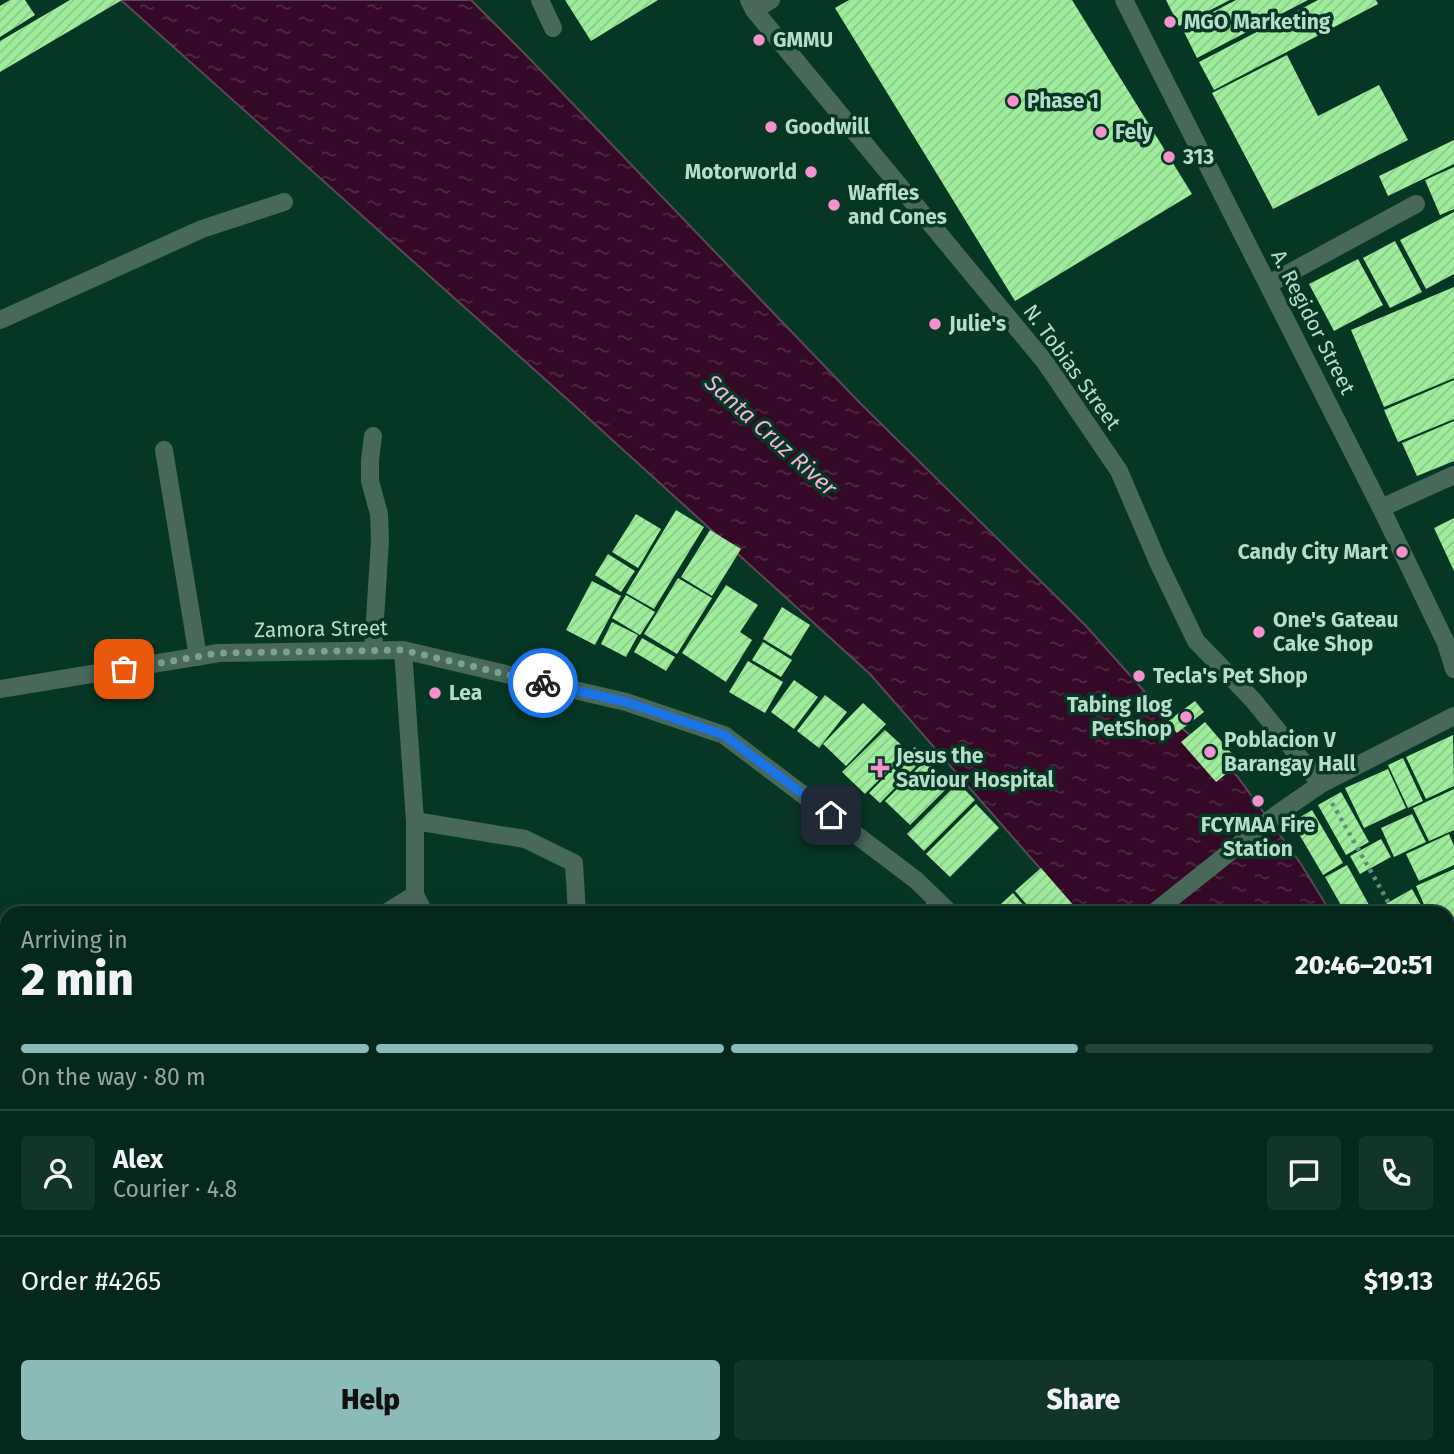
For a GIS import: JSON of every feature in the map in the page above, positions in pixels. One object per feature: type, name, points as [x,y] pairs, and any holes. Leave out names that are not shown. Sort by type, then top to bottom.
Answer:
[{"type":"street","points":[[540,0],[553,28]]},
{"type":"street","points":[[751,5],[771,0]]},
{"type":"street","name":"A. Regidor Street","points":[[1124,0],[1381,508],[1446,643],[1454,669]]},
{"type":"street","name":"N. Tobias Street","points":[[751,5],[1045,362],[1119,471],[1196,641],[1253,700],[1321,784]]},
{"type":"street","points":[[0,320],[202,229],[284,202]]},
{"type":"street","points":[[1269,284],[1416,204]]},
{"type":"street","points":[[373,436],[370,481],[379,514],[380,540],[373,651]]},
{"type":"street","points":[[164,450],[198,657]]},
{"type":"street","points":[[1381,508],[1454,475]]},
{"type":"street","points":[[403,650],[415,821],[415,895],[421,906]]},
{"type":"street","name":"Zamora Street","points":[[0,689],[219,653],[403,650],[626,702],[724,735],[916,880],[943,906]]},
{"type":"street","points":[[1162,906],[1280,812],[1321,784],[1454,716]]},
{"type":"street","points":[[415,821],[525,839],[574,863],[577,906]]},
{"type":"street","points":[[397,906],[415,895]]},
{"type":"path","points":[[1321,784],[1390,906]]},
{"type":"water","name":"Santa Cruz River","points":[[121,0],[471,0],[859,402],[1086,626],[1161,710],[1237,776],[1301,864],[1327,906],[1073,906],[870,674]]},
{"type":"building","points":[[10,0],[25,0],[35,15],[0,37],[0,6]]},
{"type":"building","points":[[70,0],[122,0],[0,72],[0,41]]},
{"type":"building","points":[[565,0],[658,0],[591,41]]},
{"type":"building","name":"Phase 1","points":[[849,0],[1072,0],[1192,194],[1015,301],[835,8]]},
{"type":"building","points":[[1166,0],[1230,0],[1179,26]]},
{"type":"building","points":[[1236,0],[1308,0],[1197,58],[1182,28]]},
{"type":"building","points":[[1318,0],[1376,0],[1378,4],[1214,90],[1199,62]]},
{"type":"building","points":[[1287,55],[1318,116],[1379,85],[1408,140],[1273,209],[1212,93]]},
{"type":"building","points":[[1454,140],[1454,164],[1388,196],[1379,176]]},
{"type":"building","points":[[1454,167],[1454,209],[1440,215],[1425,180]]},
{"type":"building","points":[[1454,212],[1454,274],[1426,289],[1400,240]]},
{"type":"building","points":[[1395,241],[1422,292],[1390,308],[1363,258]]},
{"type":"building","points":[[1358,259],[1383,305],[1334,331],[1309,284]]},
{"type":"building","points":[[1454,287],[1454,378],[1384,407],[1351,330]]},
{"type":"building","points":[[1454,380],[1454,419],[1398,442],[1384,410]]},
{"type":"building","points":[[1454,421],[1454,461],[1417,476],[1402,443]]},
{"type":"building","points":[[676,510],[704,527],[654,609],[626,593]]},
{"type":"building","points":[[636,514],[661,529],[638,568],[612,552]]},
{"type":"building","points":[[1454,518],[1454,571],[1434,528]]},
{"type":"building","points":[[710,530],[741,549],[712,596],[681,577]]},
{"type":"building","points":[[608,554],[635,571],[621,592],[595,575]]},
{"type":"building","points":[[678,578],[712,598],[677,654],[644,634]]},
{"type":"building","points":[[592,581],[621,596],[595,645],[566,630]]},
{"type":"building","points":[[726,585],[758,605],[740,632],[752,640],[726,682],[682,653]]},
{"type":"building","points":[[626,595],[655,612],[640,635],[612,618]]},
{"type":"building","points":[[782,607],[810,625],[791,656],[763,639]]},
{"type":"building","points":[[612,622],[638,635],[626,657],[601,644]]},
{"type":"building","points":[[642,638],[675,657],[666,671],[634,652]]},
{"type":"building","points":[[763,642],[792,660],[781,677],[752,660]]},
{"type":"building","points":[[748,661],[783,682],[765,713],[729,692]]},
{"type":"building","points":[[794,680],[818,697],[794,729],[771,712]]},
{"type":"building","points":[[825,695],[847,712],[819,748],[797,731]]},
{"type":"building","name":"Tabing Ilog PetShop","points":[[1195,701],[1204,712],[1177,733],[1168,721]]},
{"type":"building","points":[[863,703],[886,724],[846,766],[823,744]]},
{"type":"building","name":"Poblacion V Barangay Hall","points":[[1205,722],[1240,763],[1216,782],[1181,742]]},
{"type":"building","points":[[885,730],[908,751],[865,794],[842,772]]},
{"type":"building","points":[[1453,735],[1454,786],[1426,799],[1406,757]]},
{"type":"building","points":[[915,747],[925,757],[880,803],[869,793]]},
{"type":"building","points":[[1403,758],[1423,801],[1408,808],[1388,765]]},
{"type":"building","points":[[926,760],[951,784],[910,825],[885,801]]},
{"type":"building","points":[[1388,769],[1406,808],[1364,828],[1345,788]]},
{"type":"building","points":[[958,783],[975,800],[924,851],[907,834]]},
{"type":"building","points":[[1454,789],[1454,830],[1429,841],[1413,808]]},
{"type":"building","points":[[1341,792],[1369,842],[1346,855],[1318,805]]},
{"type":"building","points":[[976,804],[999,828],[950,877],[926,854]]},
{"type":"building","points":[[1312,810],[1343,863],[1323,875],[1292,822]]},
{"type":"building","points":[[1412,814],[1426,842],[1394,857],[1381,828]]},
{"type":"building","points":[[1449,834],[1454,846],[1454,865],[1419,881],[1406,854]]},
{"type":"building","points":[[1381,839],[1391,857],[1360,874],[1350,856]]},
{"type":"building","points":[[1347,865],[1370,906],[1341,906],[1325,877]]},
{"type":"building","points":[[1041,868],[1074,906],[1028,906],[1015,891]]},
{"type":"building","points":[[1454,869],[1454,906],[1425,906],[1416,886]]},
{"type":"building","points":[[1412,889],[1422,906],[1382,906]]},
{"type":"building","points":[[1013,893],[1024,906],[999,906]]},
{"type":"way so far","points":[[124,669],[219,653],[403,650],[543,683]]},
{"type":"place","name":"MGO Marketing","points":[[1170,22]]},
{"type":"place","name":"GMMU","points":[[759,40]]},
{"type":"place","name":"Phase 1","points":[[1013,101]]},
{"type":"place","name":"Goodwill","points":[[771,127]]},
{"type":"place","name":"Fely","points":[[1101,132]]},
{"type":"place","name":"313","points":[[1169,157]]},
{"type":"place","name":"Motorworld","points":[[811,172]]},
{"type":"place","name":"Waffles and Cones","points":[[834,205]]},
{"type":"place","name":"Julie's","points":[[935,324]]},
{"type":"place","name":"Candy City Mart","points":[[1402,552]]},
{"type":"place","name":"One's Gateau Cake Shop","points":[[1259,632]]},
{"type":"place","name":"Tecla's Pet Shop","points":[[1139,676]]},
{"type":"place","name":"Lea","points":[[435,693]]},
{"type":"place","name":"Tabing Ilog PetShop","points":[[1186,717]]},
{"type":"place","name":"Poblacion V Barangay Hall","points":[[1210,752]]},
{"type":"place","name":"Jesus the Saviour Hospital","points":[[880,768]]},
{"type":"place","name":"FCYMAA Fire Station","points":[[1258,801]]},
{"type":"route","points":[[543,683],[626,702],[724,735],[831,815]]}]
